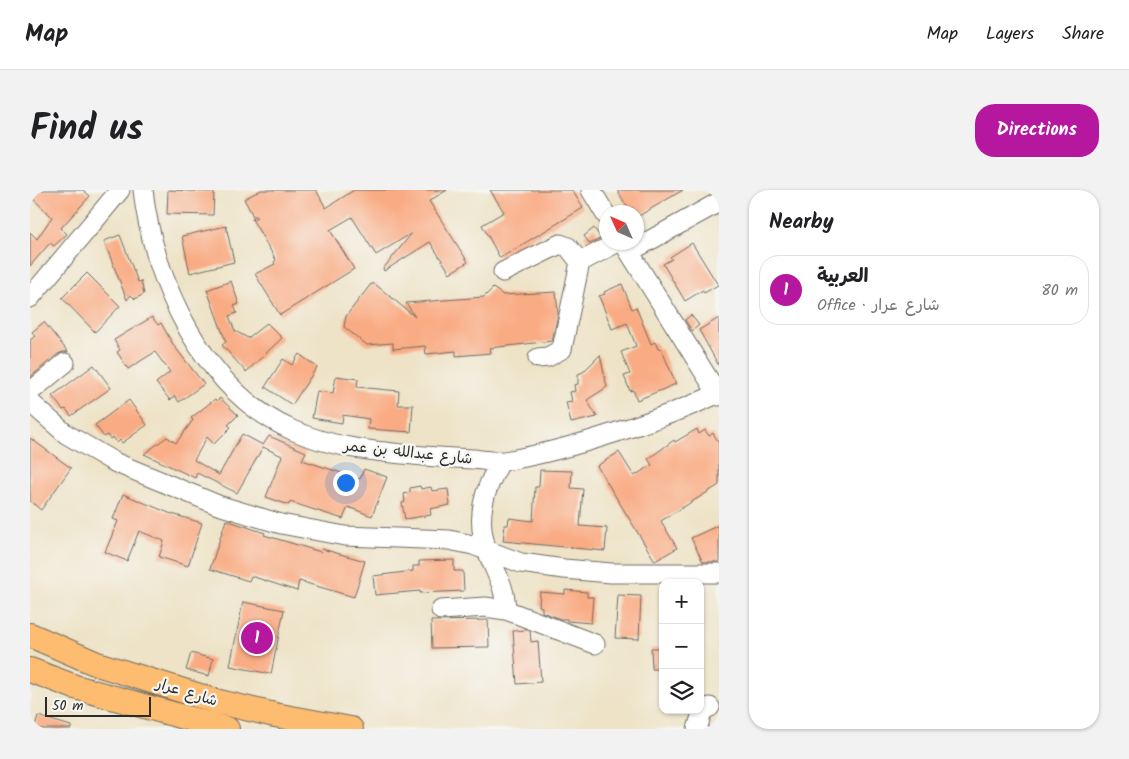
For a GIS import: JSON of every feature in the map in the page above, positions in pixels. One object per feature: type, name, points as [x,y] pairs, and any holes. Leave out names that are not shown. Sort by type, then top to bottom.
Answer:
[{"type":"main road","name":"شارع عرار","points":[[30,635],[97,664],[219,702],[350,729]]},
{"type":"main road","name":"شارع عرار","points":[[30,670],[75,687],[227,729]]},
{"type":"street","points":[[30,298],[120,190]]},
{"type":"street","name":"شارع عبدالله بن عمر","points":[[143,190],[156,256],[185,324],[217,370],[239,394],[264,415],[291,430],[322,441],[375,452],[501,461],[546,453],[606,436],[666,416],[719,395]]},
{"type":"street","points":[[592,190],[600,205]]},
{"type":"street","points":[[644,236],[719,202]]},
{"type":"street","points":[[503,272],[560,244],[568,247],[580,262]]},
{"type":"street","points":[[580,262],[612,250]]},
{"type":"street","points":[[626,250],[719,395]]},
{"type":"street","points":[[538,358],[548,357],[562,349],[580,262]]},
{"type":"street","points":[[30,392],[65,363]]},
{"type":"street","points":[[30,402],[66,434],[114,462],[218,505],[281,524],[345,536],[449,540],[473,545],[522,563],[564,569],[610,573],[719,573]]},
{"type":"street","points":[[501,461],[492,476],[482,508],[481,528],[487,550],[505,594],[506,610]]},
{"type":"street","points":[[441,610],[485,607],[506,610],[595,644]]},
{"type":"street","points":[[697,729],[703,710],[710,707]]},
{"type":"building","points":[[36,190],[83,190],[90,196],[61,228],[67,234],[54,246],[50,243],[30,266],[30,232],[37,239],[52,217],[30,196]]},
{"type":"building","points":[[168,190],[214,192],[213,215],[167,214]]},
{"type":"building","points":[[261,190],[316,190],[326,208],[354,190],[447,190],[429,201],[468,262],[450,273],[430,242],[384,271],[383,269],[412,233],[376,255],[352,217],[330,230],[354,269],[280,315],[255,274],[275,264],[276,260],[252,219],[256,218],[256,216],[253,216],[244,199]]},
{"type":"building","points":[[490,190],[572,190],[583,208],[500,258],[482,225],[504,212]]},
{"type":"building","points":[[617,190],[683,190],[644,213],[644,205],[626,205]]},
{"type":"building","points":[[226,226],[234,262],[190,273],[182,236]]},
{"type":"building","points":[[594,228],[599,235],[599,239],[590,244],[584,236]]},
{"type":"building","points":[[120,235],[138,282],[141,281],[144,294],[135,299],[131,295],[127,300],[104,241]]},
{"type":"building","points":[[692,243],[718,285],[704,293],[703,290],[685,301],[663,264],[672,259],[670,257]]},
{"type":"building","points":[[87,273],[120,306],[95,332],[62,298]]},
{"type":"building","points":[[231,281],[239,304],[234,306],[237,313],[229,316],[235,331],[248,338],[267,323],[282,338],[246,372],[222,345],[226,342],[207,290]]},
{"type":"building","points":[[371,284],[375,284],[415,317],[406,303],[484,297],[493,288],[503,295],[556,292],[558,314],[552,341],[490,348],[491,353],[456,356],[456,351],[426,354],[425,346],[393,349],[393,343],[367,345],[344,327],[346,316]]},
{"type":"building","points":[[622,284],[632,309],[636,307],[651,344],[655,342],[658,349],[661,348],[676,384],[637,400],[633,390],[630,391],[624,376],[630,374],[621,352],[636,346],[627,323],[612,329],[599,296]]},
{"type":"building","points":[[691,315],[699,325],[692,331],[685,320]]},
{"type":"building","points":[[152,317],[158,325],[161,323],[174,346],[204,384],[179,402],[175,396],[170,400],[156,383],[170,372],[155,352],[128,369],[117,352],[120,350],[114,340]]},
{"type":"building","points":[[719,318],[719,366],[699,330]]},
{"type":"building","points":[[44,322],[68,352],[58,354],[30,377],[30,340],[35,336],[32,332]]},
{"type":"building","points":[[299,354],[317,367],[292,405],[265,387],[283,359],[292,365]]},
{"type":"building","points":[[600,355],[607,387],[587,400],[597,417],[571,423],[566,402],[572,401],[570,392],[575,391],[574,385],[578,384],[578,374],[583,372]]},
{"type":"building","points":[[94,365],[111,388],[71,416],[66,409],[63,410],[52,396]]},
{"type":"building","points":[[336,376],[358,379],[357,387],[399,391],[398,405],[413,405],[411,432],[368,429],[369,419],[343,415],[342,423],[312,418],[317,391],[333,393]]},
{"type":"building","points":[[220,398],[238,415],[228,425],[231,427],[214,444],[207,437],[194,460],[219,475],[242,434],[263,445],[269,436],[306,452],[302,460],[360,479],[364,469],[387,477],[372,516],[348,507],[343,519],[290,502],[289,505],[266,497],[282,456],[263,447],[237,493],[197,473],[195,478],[144,454],[167,437],[176,443],[193,420],[191,418],[215,399],[217,401]]},
{"type":"building","points":[[129,400],[147,425],[122,443],[120,440],[117,443],[113,437],[110,439],[107,435],[104,437],[95,425]]},
{"type":"building","points":[[697,429],[699,434],[705,430],[709,436],[713,433],[719,443],[719,485],[661,521],[677,548],[655,561],[597,466],[619,452],[634,476],[652,465],[648,459],[674,440],[675,442]]},
{"type":"building","points":[[30,438],[71,468],[41,510],[30,501]]},
{"type":"building","points":[[540,470],[572,471],[571,488],[583,489],[580,526],[607,528],[605,551],[503,541],[505,525],[508,525],[509,518],[533,521],[535,487],[539,487]]},
{"type":"building","points":[[420,486],[421,489],[431,487],[432,491],[448,489],[450,505],[430,509],[431,515],[405,519],[402,503],[405,502],[404,494],[410,492],[410,488]]},
{"type":"building","points":[[123,494],[169,513],[202,523],[188,566],[159,557],[164,541],[139,531],[127,561],[105,552],[118,521],[113,519]]},
{"type":"building","points":[[226,520],[265,533],[264,535],[321,552],[322,549],[365,561],[354,597],[299,581],[297,591],[251,576],[249,581],[210,569]]},
{"type":"building","points":[[719,525],[719,562],[703,562],[691,538]]},
{"type":"building","points":[[454,560],[454,571],[463,571],[464,591],[420,593],[420,591],[375,595],[373,576],[413,571],[413,566],[419,566],[419,561]]},
{"type":"building","points":[[565,590],[587,592],[587,597],[593,597],[591,623],[567,621],[567,619],[561,619],[542,612],[542,607],[539,606],[540,592],[565,594]]},
{"type":"building","points":[[618,595],[641,596],[639,639],[615,638]]},
{"type":"building","points":[[243,602],[284,610],[271,674],[230,666]]},
{"type":"building","points":[[488,620],[489,647],[432,648],[431,621]]},
{"type":"building","points":[[513,631],[530,631],[531,642],[538,641],[541,682],[517,684]]},
{"type":"building","points":[[651,648],[659,648],[659,669],[652,669]]},
{"type":"building","points":[[191,653],[213,659],[209,676],[186,670]]},
{"type":"building","points":[[38,716],[71,726],[71,729],[34,729]]},
{"type":"place","name":"العربية","points":[[257,638]]}]
